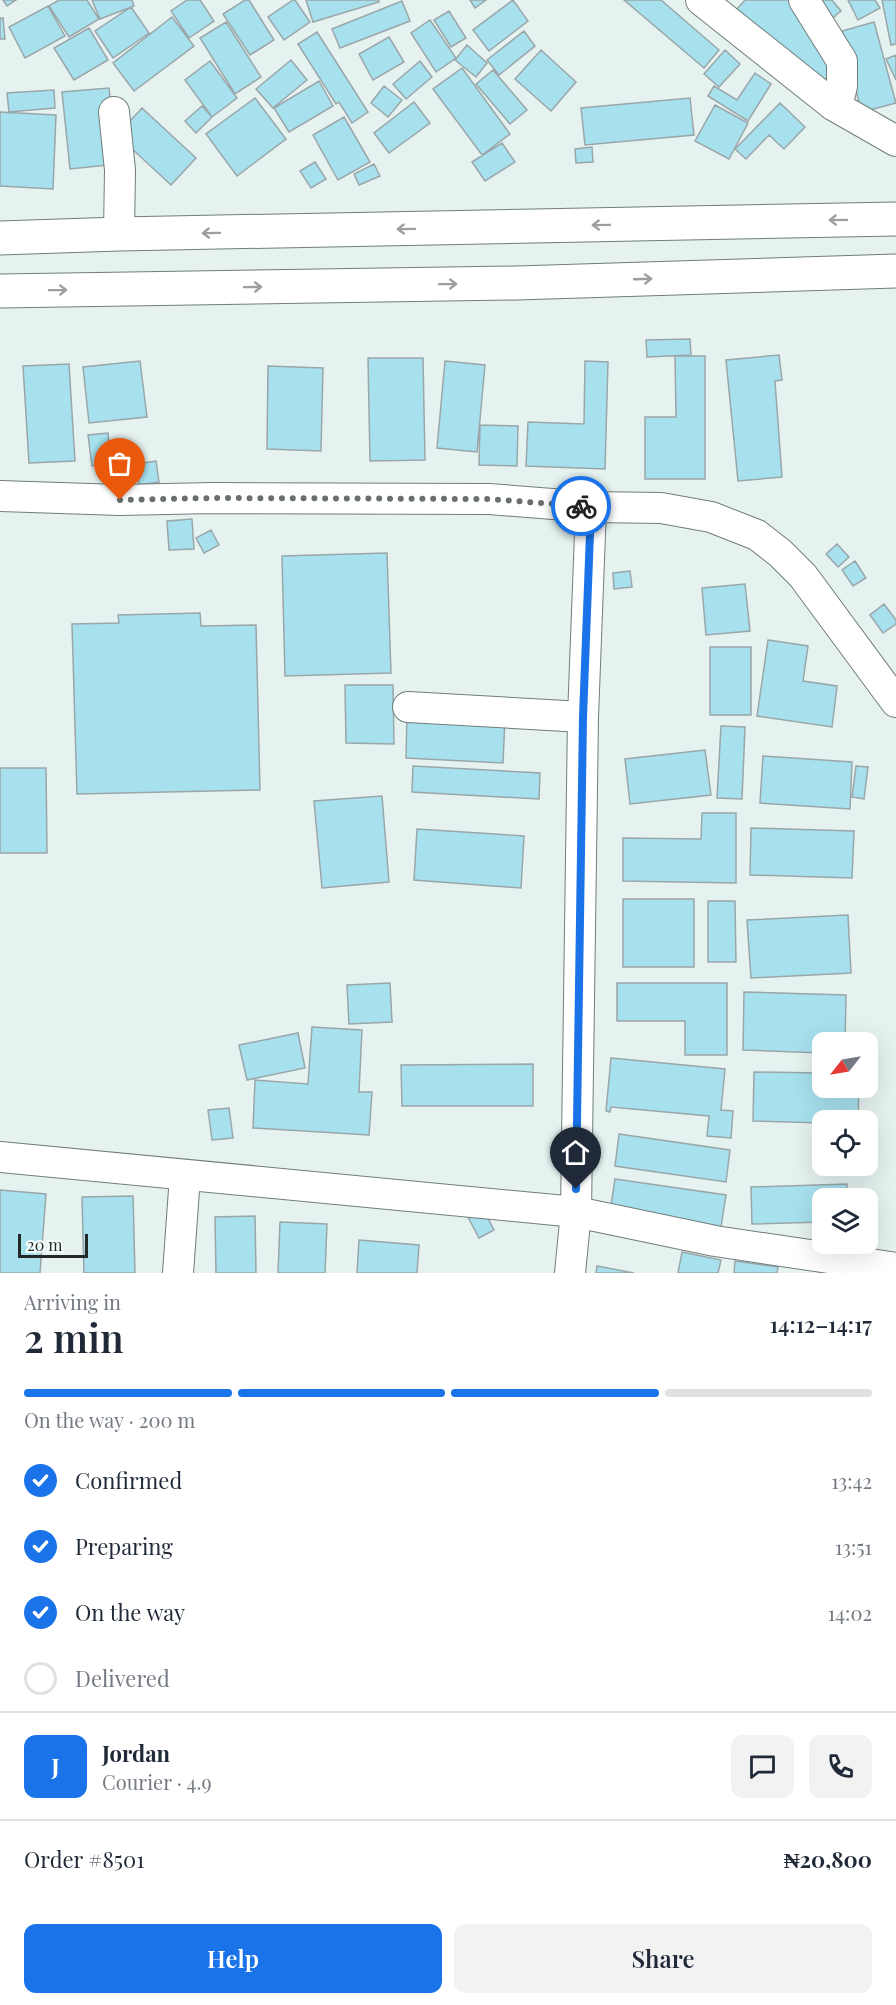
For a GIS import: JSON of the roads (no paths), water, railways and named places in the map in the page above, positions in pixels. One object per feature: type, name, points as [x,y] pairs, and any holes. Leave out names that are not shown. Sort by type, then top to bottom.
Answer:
[{"type":"main road","points":[[0,238],[896,219]]},
{"type":"main road","points":[[0,291],[505,284],[896,271]]},
{"type":"street","points":[[700,0],[833,105],[896,141]]},
{"type":"street","points":[[804,0],[842,61],[842,86],[833,105]]},
{"type":"street","points":[[114,112],[120,170],[119,234]]},
{"type":"street","points":[[0,496],[120,500],[489,499],[591,507],[661,508],[711,517],[757,535],[780,553],[803,576],[896,702]]},
{"type":"street","points":[[570,1273],[576,1212],[583,717],[591,507]]},
{"type":"street","points":[[408,707],[583,717]]},
{"type":"street","points":[[0,1157],[576,1212],[715,1241],[896,1268]]},
{"type":"street","points":[[178,1273],[185,1176]]}]
